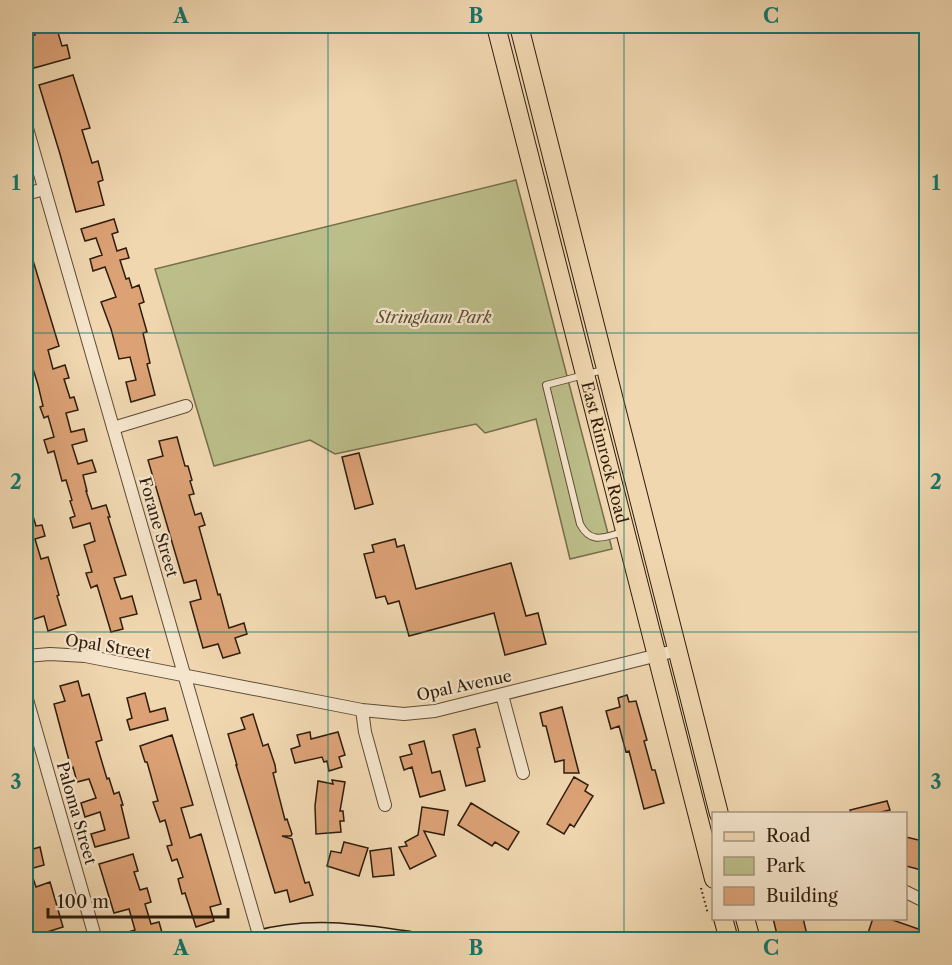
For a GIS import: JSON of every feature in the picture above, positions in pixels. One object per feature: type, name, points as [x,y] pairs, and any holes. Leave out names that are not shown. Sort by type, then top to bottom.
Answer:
[{"type":"main road","name":"East Rimrock Road","points":[[496,26],[712,871]]},
{"type":"main road","name":"East Rimrock Road","points":[[519,26],[719,812]]},
{"type":"main road","points":[[724,920],[729,939]]},
{"type":"main road","points":[[746,920],[751,939]]},
{"type":"street","name":"Forane Street","points":[[26,125],[258,939]]},
{"type":"street","points":[[26,194],[44,189]]},
{"type":"street","points":[[113,428],[186,406]]},
{"type":"street","name":"Opal Avenue","points":[[184,675],[362,710],[404,714],[435,711],[678,650]]},
{"type":"street","name":"Opal Street","points":[[26,656],[50,654],[85,656],[184,675]]},
{"type":"street","points":[[502,695],[523,773]]},
{"type":"street","name":"Paloma Street","points":[[26,696],[96,939]]},
{"type":"street","points":[[362,710],[365,732],[385,805]]},
{"type":"street","points":[[907,892],[927,902]]},
{"type":"street","points":[[258,939],[293,932],[325,930],[364,936],[409,939]]},
{"type":"lane","points":[[607,369],[546,385],[583,530],[590,537],[597,538],[624,532]]},
{"type":"green space","name":"Stringham Park","points":[[516,180],[612,549],[570,559],[536,419],[485,433],[476,424],[335,454],[310,440],[214,466],[155,269]]},
{"type":"building","points":[[33,26],[56,26],[62,46],[67,45],[70,58],[34,68],[26,40],[26,37],[35,35]]},
{"type":"building","points":[[73,75],[90,128],[82,130],[92,163],[98,161],[103,180],[98,182],[104,205],[76,212],[39,85]]},
{"type":"building","points":[[114,219],[118,232],[112,234],[117,251],[126,248],[129,258],[120,260],[126,279],[129,278],[132,288],[139,285],[144,302],[139,304],[147,332],[143,333],[150,363],[147,364],[155,395],[131,402],[126,382],[136,380],[130,357],[119,359],[101,302],[116,297],[105,267],[93,271],[90,259],[102,255],[96,238],[85,241],[81,229]]},
{"type":"building","points":[[26,244],[28,244],[59,346],[48,350],[53,369],[65,365],[69,378],[64,379],[70,398],[74,397],[78,410],[66,413],[71,432],[84,429],[87,441],[72,445],[78,464],[92,460],[96,472],[83,475],[86,491],[92,509],[106,505],[126,575],[114,578],[121,599],[132,596],[137,614],[120,618],[123,629],[111,632],[97,585],[91,588],[86,573],[92,572],[84,545],[95,541],[90,523],[73,528],[70,518],[75,516],[66,480],[62,481],[54,451],[48,453],[44,440],[54,437],[48,416],[44,418],[40,407],[43,406],[38,385],[30,359],[27,360],[26,354]]},
{"type":"building","points":[[177,437],[185,466],[188,466],[192,480],[190,481],[194,494],[189,495],[195,515],[201,513],[205,525],[199,527],[229,628],[244,623],[247,634],[235,638],[240,653],[223,658],[218,644],[203,648],[190,602],[201,599],[196,580],[184,583],[148,460],[163,456],[159,441]]},
{"type":"building","points":[[359,453],[373,504],[355,509],[342,457]]},
{"type":"building","points":[[26,500],[28,500],[36,526],[42,525],[45,536],[35,539],[41,559],[48,557],[66,625],[48,631],[44,616],[28,621],[26,610],[26,578],[29,577],[26,565]]},
{"type":"building","points":[[395,539],[397,547],[404,545],[416,589],[511,563],[526,616],[538,613],[546,644],[505,655],[494,613],[409,636],[399,601],[388,604],[385,596],[376,598],[364,554],[374,552],[372,545]]},
{"type":"building","points":[[78,681],[82,696],[89,694],[102,740],[96,742],[107,779],[109,778],[114,794],[119,792],[129,838],[95,847],[91,834],[105,830],[100,812],[85,817],[81,803],[96,798],[89,779],[77,782],[54,704],[65,701],[60,686]]},
{"type":"building","points":[[145,693],[150,712],[165,708],[168,720],[130,730],[127,720],[132,718],[127,698]]},
{"type":"building","points":[[627,695],[629,702],[636,701],[647,740],[644,741],[664,803],[644,809],[629,751],[626,752],[619,726],[611,729],[606,711],[620,707],[618,698]]},
{"type":"building","points":[[562,707],[579,773],[564,773],[564,760],[555,762],[546,726],[543,726],[540,713]]},
{"type":"building","points":[[253,714],[263,746],[268,744],[275,765],[276,772],[273,773],[285,820],[287,819],[292,834],[282,836],[292,839],[305,883],[309,882],[313,895],[290,902],[287,890],[275,893],[228,734],[245,729],[241,718]]},
{"type":"building","points":[[475,729],[485,781],[466,786],[453,735]]},
{"type":"building","points":[[310,732],[311,739],[338,732],[345,755],[339,757],[342,767],[329,771],[327,761],[324,762],[322,757],[295,763],[291,749],[300,746],[297,735]]},
{"type":"building","points":[[172,735],[193,805],[181,808],[190,838],[201,834],[221,904],[210,907],[214,921],[196,927],[185,893],[182,894],[178,879],[183,877],[177,859],[172,861],[167,846],[172,845],[165,820],[160,822],[153,802],[158,801],[140,746]]},
{"type":"building","points":[[424,741],[432,773],[440,771],[445,790],[420,797],[412,767],[404,770],[400,757],[412,754],[409,745]]},
{"type":"building","points":[[574,777],[588,785],[585,791],[593,796],[574,827],[570,824],[564,834],[547,824]]},
{"type":"building","points":[[332,780],[345,782],[340,811],[343,811],[344,821],[340,821],[341,832],[316,834],[315,806],[318,781],[333,784]]},
{"type":"building","points":[[887,801],[890,810],[851,812],[850,810]]},
{"type":"building","points":[[471,803],[519,832],[508,850],[495,842],[492,846],[458,825]]},
{"type":"building","points":[[422,807],[448,811],[444,835],[424,831],[436,856],[410,869],[399,847],[407,846],[405,842],[418,835]]},
{"type":"building","points":[[907,837],[927,842],[925,871],[907,866]]},
{"type":"building","points":[[344,842],[368,848],[359,876],[327,866],[331,851],[341,853]]},
{"type":"building","points":[[40,847],[44,865],[30,869],[36,887],[50,882],[63,927],[47,932],[49,939],[30,939],[26,924],[26,851]]},
{"type":"building","points":[[391,848],[394,875],[373,877],[370,851]]},
{"type":"building","points":[[133,854],[138,871],[134,872],[140,890],[147,888],[151,902],[145,904],[151,924],[159,922],[163,936],[151,939],[111,939],[111,937],[135,930],[129,909],[114,913],[99,864]]},
{"type":"building","points":[[773,920],[803,920],[808,939],[778,939]]},
{"type":"building","points":[[872,920],[893,920],[927,932],[927,939],[866,939]]}]
